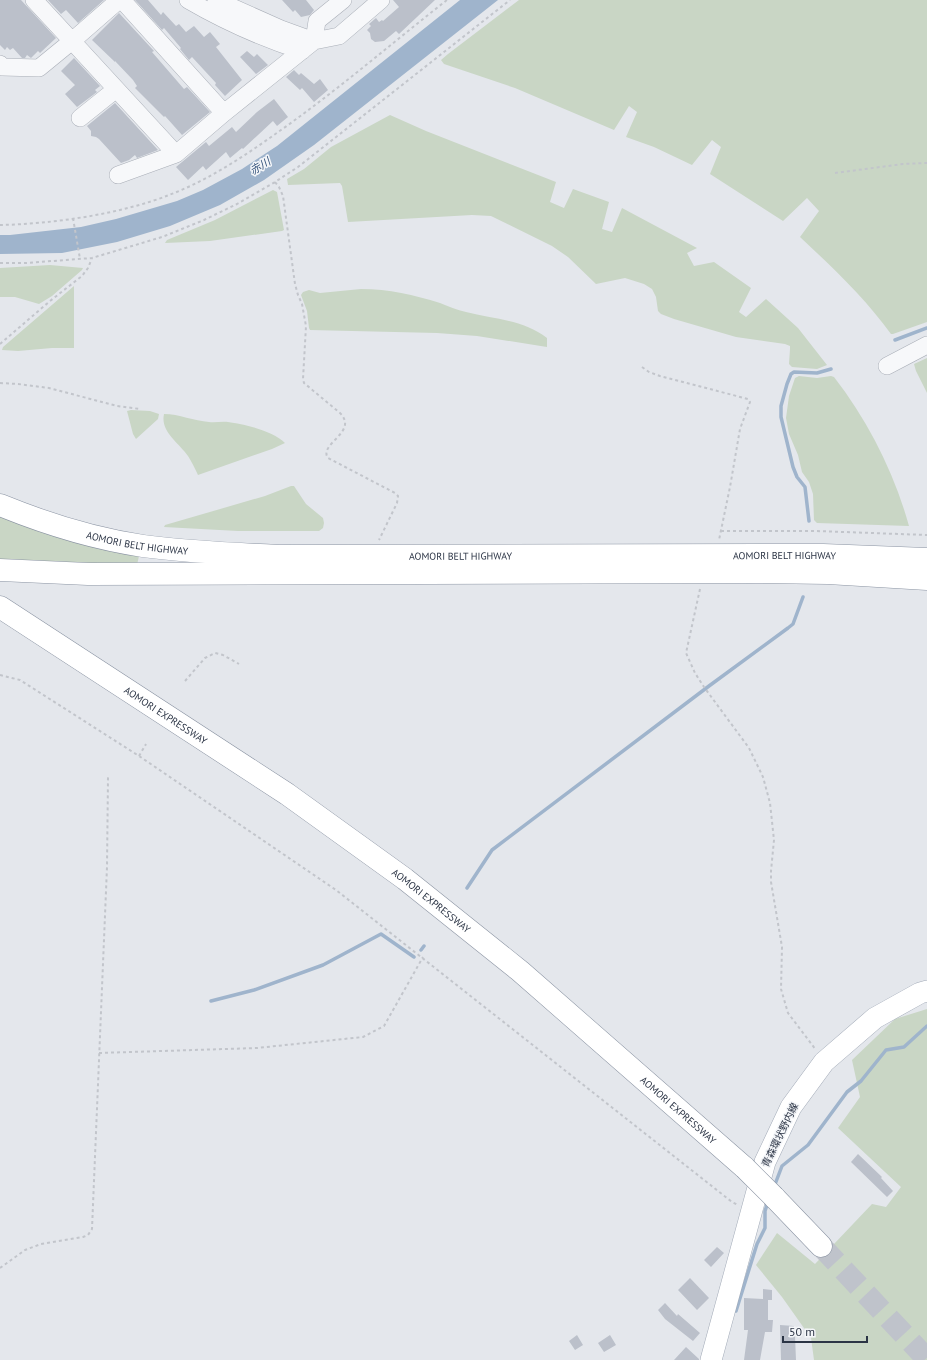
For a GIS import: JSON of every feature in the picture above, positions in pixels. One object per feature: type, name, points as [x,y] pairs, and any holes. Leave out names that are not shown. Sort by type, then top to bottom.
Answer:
[{"type":"highway","name":"AOMORI BELT HIGHWAY","points":[[0,505],[55,525],[141,545],[184,551],[279,556],[378,556],[709,563],[828,573],[927,579]]},
{"type":"highway","name":"AOMORI BELT HIGHWAY","points":[[0,570],[88,574],[709,563],[823,555],[927,558]]},
{"type":"highway","name":"AOMORI EXPRESSWAY","points":[[0,607],[287,794],[405,879],[520,971],[745,1168],[821,1246]]},
{"type":"main road","name":"青森環状野内線","points":[[711,1360],[765,1162],[791,1107],[824,1062],[875,1018],[927,990]]},
{"type":"street","points":[[34,0],[115,90],[176,154]]},
{"type":"street","points":[[0,64],[2,66],[39,68],[120,0],[224,113]]},
{"type":"street","points":[[188,0],[209,12],[273,42],[308,46]]},
{"type":"street","points":[[217,0],[281,29],[308,46]]},
{"type":"street","points":[[308,46],[317,21],[343,0]]},
{"type":"street","points":[[118,175],[176,154],[224,113],[308,46],[339,36],[381,0]]},
{"type":"street","points":[[80,118],[115,90]]},
{"type":"street","points":[[887,366],[927,346]]},
{"type":"path","points":[[0,225],[73,218],[134,206],[169,195],[225,168],[322,101],[448,0]]},
{"type":"path","points":[[0,263],[26,263],[92,258],[180,230],[222,212],[298,167],[510,0]]},
{"type":"path","points":[[835,173],[903,164],[927,163]]},
{"type":"path","points":[[275,182],[283,196],[296,284],[304,313],[306,338],[304,383],[340,413],[346,421],[343,430],[328,448],[326,455],[328,458],[395,493],[398,496],[398,504],[380,538],[378,556]]},
{"type":"path","points":[[73,218],[80,259]]},
{"type":"path","points":[[0,344],[82,276],[88,268],[92,258]]},
{"type":"path","points":[[642,367],[649,372],[660,376],[748,399],[750,402],[740,429],[721,531],[709,563],[686,653],[695,673],[704,687],[749,748],[763,777],[770,803],[774,840],[771,871],[782,947],[781,989],[788,1013],[824,1062]]},
{"type":"path","points":[[0,384],[18,384],[49,388],[117,406],[140,409]]},
{"type":"path","points":[[721,531],[927,535]]},
{"type":"path","points":[[185,681],[205,658],[215,653],[223,655],[239,664]]},
{"type":"path","points":[[0,675],[20,680],[139,756],[336,890],[732,1202],[751,1212]]},
{"type":"path","points":[[139,756],[146,744]]},
{"type":"path","points":[[0,1268],[25,1250],[41,1244],[83,1237],[88,1235],[92,1229],[107,867],[108,778]]},
{"type":"path","points":[[99,1053],[257,1048],[363,1037],[384,1026],[422,957]]},
{"type":"green space","points":[[519,0],[927,0],[927,322],[891,334],[859,295],[800,237],[819,211],[807,198],[783,221],[710,174],[721,147],[712,140],[692,165],[654,147],[626,137],[637,112],[629,106],[614,130],[515,88],[444,64],[441,60],[448,54]]},
{"type":"green space","points":[[390,115],[426,131],[556,182],[550,202],[564,208],[573,189],[609,202],[602,229],[612,232],[622,208],[697,248],[687,253],[694,266],[714,262],[751,288],[739,312],[746,317],[766,299],[798,328],[827,365],[817,369],[792,367],[789,364],[790,346],[736,337],[661,314],[658,311],[656,297],[652,289],[644,284],[625,278],[596,284],[568,257],[552,246],[491,216],[472,215],[348,222],[342,186],[340,183],[288,185],[287,179],[304,169],[331,147]]},
{"type":"green space","points":[[273,190],[277,192],[284,230],[282,231],[210,241],[165,243],[167,240],[215,220]]},
{"type":"green space","points":[[50,265],[83,268],[52,296],[39,304],[15,297],[0,297],[0,268]]},
{"type":"green space","points":[[74,286],[74,348],[18,351],[2,350],[3,347]]},
{"type":"green space","points":[[361,289],[391,291],[411,295],[463,311],[529,327],[547,338],[547,347],[477,336],[437,333],[310,330],[307,311],[301,295],[303,292],[309,290],[320,293]]},
{"type":"green space","points":[[927,358],[927,393],[914,364]]},
{"type":"green space","points":[[799,376],[817,378],[834,377],[858,411],[879,448],[896,486],[909,526],[817,523],[814,520],[813,494],[809,482],[802,472],[798,455],[789,434],[786,418],[789,396],[795,378]]},
{"type":"green space","points":[[127,411],[150,411],[159,414],[158,419],[136,439],[133,434]]},
{"type":"green space","points":[[164,414],[203,421],[242,424],[273,435],[285,443],[198,475],[188,456],[167,432]]},
{"type":"green space","points":[[294,486],[306,504],[323,518],[323,528],[319,531],[238,531],[164,527],[165,525],[265,496]]},
{"type":"green space","points":[[0,513],[139,556],[137,565],[0,559]]},
{"type":"green space","points":[[927,1009],[927,1360],[814,1360],[811,1338],[782,1297],[756,1265],[777,1233],[815,1264],[872,1204],[886,1207],[901,1187],[838,1128],[860,1097],[852,1060],[895,1019]]},
{"type":"water","name":"赤川","points":[[460,0],[498,0],[314,145],[264,180],[220,205],[170,226],[117,242],[62,253],[0,254],[0,235],[81,227],[116,219],[177,201],[203,190],[242,169],[277,146]]},
{"type":"building","points":[[0,0],[21,0],[56,38],[40,53],[38,51],[31,58],[27,55],[25,58],[22,58],[13,48],[10,50],[7,47],[5,50],[0,45]]},
{"type":"building","points":[[48,0],[104,0],[78,23],[66,10],[61,14]]},
{"type":"building","points":[[135,0],[148,0],[161,15],[163,12],[176,26],[179,24],[186,32],[194,26],[204,37],[210,32],[220,44],[216,47],[242,80],[225,96],[215,85],[216,83],[192,57],[189,60],[164,28],[162,30]]},
{"type":"building","points":[[282,0],[306,0],[314,10],[310,15],[301,17],[295,10],[293,12]]},
{"type":"building","points":[[393,0],[435,0],[399,34],[396,31],[384,41],[375,42],[371,39],[370,33],[367,30],[371,26],[369,24],[376,18],[379,22],[382,20],[383,21],[399,7]]},
{"type":"building","points":[[119,13],[154,51],[152,52],[184,89],[187,87],[210,112],[182,135],[165,116],[164,117],[135,88],[137,86],[133,80],[115,61],[92,40]]},
{"type":"building","points":[[247,51],[254,57],[257,54],[268,65],[256,74],[240,57]]},
{"type":"building","points":[[74,58],[100,86],[95,90],[97,92],[77,107],[65,94],[75,85],[61,71]]},
{"type":"building","points":[[294,70],[299,75],[301,73],[314,84],[320,79],[328,90],[314,102],[302,88],[300,90],[286,77]]},
{"type":"building","points":[[274,99],[288,117],[277,126],[273,121],[243,149],[242,148],[230,158],[226,152],[206,170],[203,166],[188,180],[176,167],[206,142],[209,146],[232,127],[236,132],[257,112]]},
{"type":"building","points":[[115,103],[158,150],[137,158],[135,155],[129,160],[121,163],[99,139],[91,136],[91,131],[87,126]]},
{"type":"building","points":[[858,1154],[882,1177],[881,1178],[893,1191],[887,1197],[851,1162]]},
{"type":"building","points":[[717,1247],[724,1253],[711,1267],[704,1260]]},
{"type":"building","points":[[690,1278],[709,1298],[697,1310],[678,1290]]},
{"type":"building","points":[[763,1289],[772,1290],[772,1300],[768,1300],[768,1320],[773,1320],[772,1332],[765,1332],[760,1360],[744,1360],[748,1330],[744,1330],[744,1298],[763,1299]]},
{"type":"building","points":[[665,1303],[677,1316],[678,1314],[700,1333],[693,1341],[665,1319],[658,1310]]},
{"type":"building","points":[[780,1325],[794,1326],[793,1336],[795,1336],[796,1360],[781,1360]]},
{"type":"building","points":[[577,1335],[583,1345],[575,1350],[569,1341]]},
{"type":"building","points":[[610,1335],[616,1345],[604,1352],[598,1343]]},
{"type":"building","points":[[686,1347],[699,1359],[699,1360],[674,1360]]},
{"type":"waterway","points":[[895,340],[927,328]]},
{"type":"waterway","points":[[809,521],[805,487],[797,477],[793,467],[781,417],[781,406],[791,374],[794,372],[817,373],[831,369]]},
{"type":"waterway","points":[[467,888],[492,850],[793,624],[803,597]]},
{"type":"waterway","points":[[211,1001],[254,990],[323,965],[381,934],[414,957]]},
{"type":"waterway","points":[[421,950],[424,946]]},
{"type":"waterway","points":[[774,1187],[782,1166],[808,1145],[847,1092],[861,1081],[886,1050],[904,1047],[927,1026]]},
{"type":"waterway","points":[[736,1311],[757,1244],[765,1228],[765,1211],[768,1202]]},
{"type":"tunnel","points":[[821,1246],[927,1359]]}]
